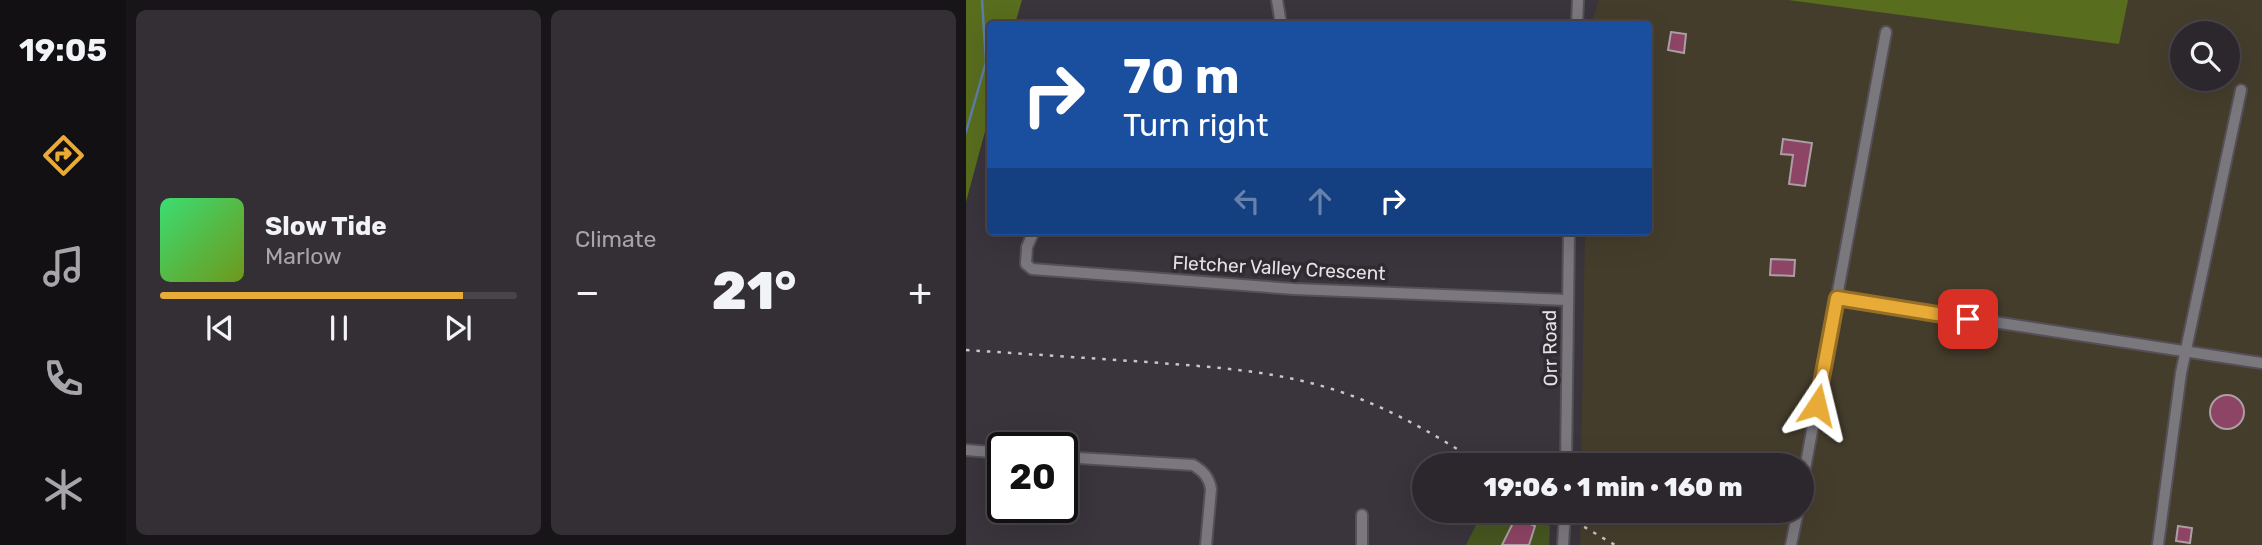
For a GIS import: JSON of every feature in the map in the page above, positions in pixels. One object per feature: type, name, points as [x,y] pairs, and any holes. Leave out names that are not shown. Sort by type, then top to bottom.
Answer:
[{"type":"street","points":[[1277,0],[1280,21]]},
{"type":"street","points":[[1577,21],[1578,0]]},
{"type":"street","points":[[1808,453],[1886,32]]},
{"type":"street","points":[[2158,545],[2181,373],[2241,90]]},
{"type":"street","name":"Fletcher Valley Crescent","points":[[1033,235],[1026,255],[1026,264],[1032,269],[1294,289],[1567,300]]},
{"type":"street","name":"Orr Road","points":[[1566,453],[1569,235]]},
{"type":"street","points":[[1837,298],[2262,363]]},
{"type":"street","points":[[966,450],[987,452]]},
{"type":"street","points":[[1078,458],[1193,465],[1203,471],[1212,489],[1206,545]]},
{"type":"street","points":[[1362,515],[1362,545]]},
{"type":"street","points":[[1563,545],[1564,523]]},
{"type":"street","points":[[1791,545],[1796,523]]},
{"type":"shaded area","points":[[1599,0],[2262,0],[2262,545],[1580,545],[1581,523],[1814,523],[1814,453],[1581,453],[1585,235],[1652,235],[1652,21],[1592,21]]},
{"type":"green space","points":[[966,0],[1022,0],[1016,21],[987,21],[987,124],[966,202]]},
{"type":"green space","points":[[1788,0],[2128,0],[2119,44]]},
{"type":"green space","points":[[1477,523],[1545,523],[1550,526],[1549,545],[1466,545]]},
{"type":"building","points":[[1671,32],[1686,34],[1684,53],[1668,50]]},
{"type":"building","points":[[1783,139],[1812,143],[1805,186],[1789,184],[1793,155],[1781,154]]},
{"type":"building","points":[[1771,259],[1795,260],[1794,276],[1770,275]]},
{"type":"building","points":[[2227,395],[2239,400],[2244,412],[2239,424],[2227,429],[2215,424],[2210,412],[2215,400]]},
{"type":"building","points":[[1513,523],[1529,523],[1535,526],[1529,545],[1502,545]]},
{"type":"building","points":[[2178,526],[2192,528],[2190,543],[2176,541]]},
{"type":"waterway","points":[[966,132],[986,62],[982,0]]},
{"type":"railway","points":[[966,350],[1147,362],[1286,377],[1332,389],[1392,413],[1463,453]]},
{"type":"railway","points":[[1577,523],[1615,545]]},
{"type":"route","points":[[1817,405],[1837,298],[1968,319]]}]
